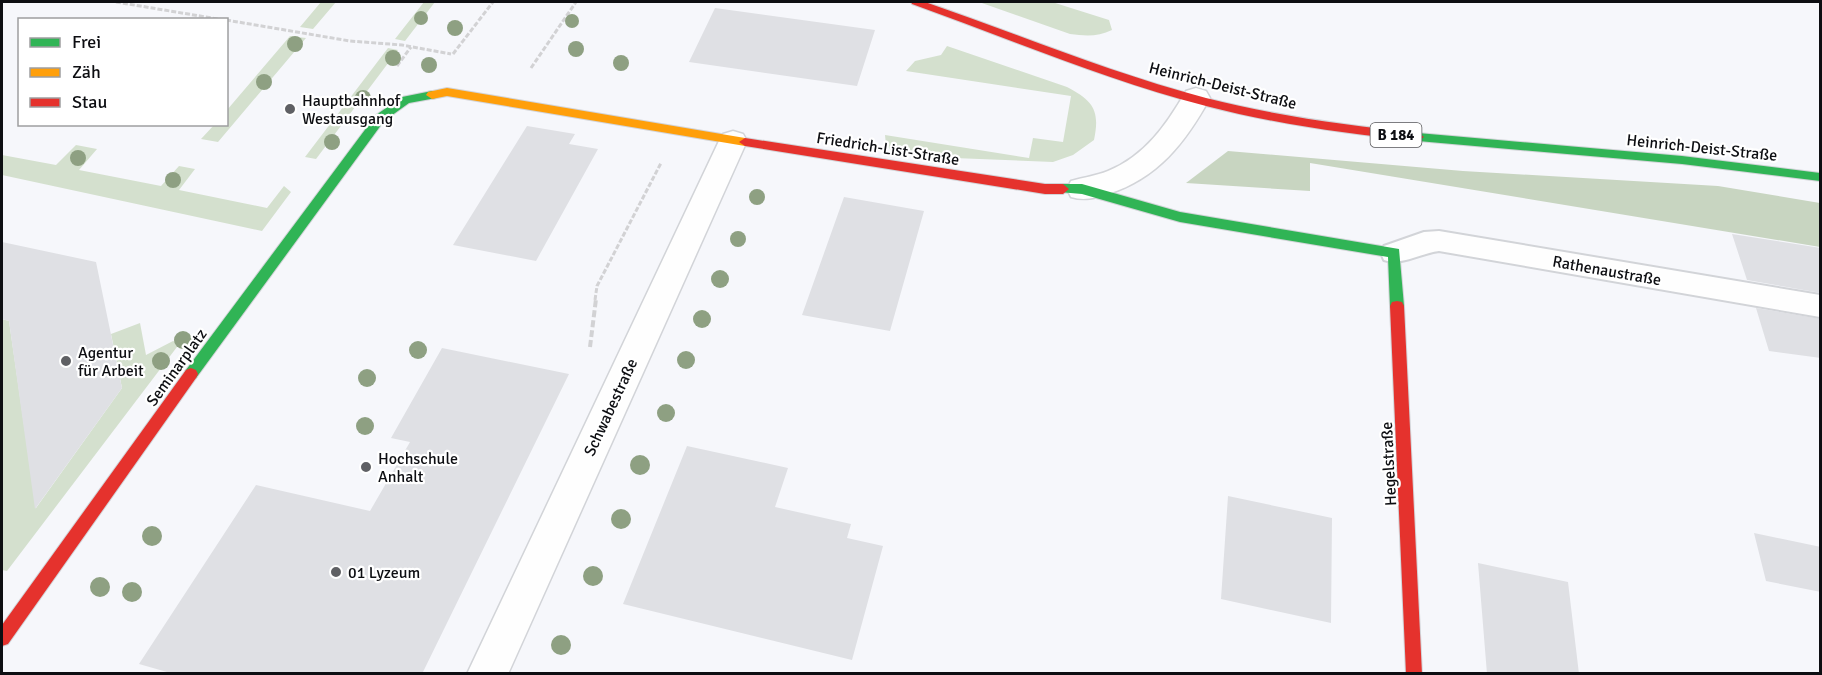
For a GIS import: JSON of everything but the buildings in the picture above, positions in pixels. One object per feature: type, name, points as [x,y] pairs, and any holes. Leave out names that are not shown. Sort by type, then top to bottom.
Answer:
[{"type":"street","name":"Heinrich-Deist-Straße","points":[[916,2],[1101,68],[1196,98],[1263,115],[1447,141],[1689,160],[1821,177]]},
{"type":"street","name":"Friedrich-List-Straße","points":[[380,118],[406,100],[447,92],[733,141],[1045,189],[1082,189],[1180,217],[1394,253]]},
{"type":"street","points":[[1082,189],[1108,185],[1147,163],[1183,123],[1196,98]]},
{"type":"street","name":"Seminarplatz","points":[[2,638],[254,287],[380,118]]},
{"type":"street","name":"Schwabestraße","points":[[487,674],[733,141]]},
{"type":"street","name":"Hegelstraße","points":[[1394,253],[1414,674]]},
{"type":"lane","name":"Rathenaustraße","points":[[1394,253],[1424,242],[1439,241],[1821,306]]},
{"type":"path","points":[[116,2],[213,18]]},
{"type":"path","points":[[453,54],[493,2]]},
{"type":"path","points":[[531,68],[576,2]]},
{"type":"path","points":[[228,21],[350,41],[411,47]]},
{"type":"path","points":[[590,352],[597,286],[678,131]]},
{"type":"green space","points":[[321,2],[336,2],[313,29],[300,27]]},
{"type":"green space","points":[[424,2],[435,2],[405,41],[395,39]]},
{"type":"green space","points":[[979,2],[1052,2],[1109,20],[1112,30],[1102,34],[1070,34]]},
{"type":"green space","points":[[290,36],[306,38],[218,142],[201,139],[213,126],[228,126],[228,109]]},
{"type":"green space","points":[[947,46],[1076,92],[1093,108],[1096,121],[1094,140],[1073,155],[1053,162],[954,158],[891,150],[886,145],[885,135],[1029,158],[1033,138],[1063,142],[1071,96],[906,71],[915,61],[941,55]]},
{"type":"green space","points":[[388,48],[398,50],[316,159],[305,157]]},
{"type":"green space","points":[[76,145],[97,149],[79,170],[161,186],[179,166],[195,169],[179,190],[267,208],[284,186],[291,192],[262,231],[2,175],[2,155],[56,165]]},
{"type":"green space","points":[[1228,151],[1463,171],[1718,186],[1820,203],[1820,247],[1310,163],[1310,191],[1186,183]]},
{"type":"green space","points":[[2,319],[9,321],[36,508],[122,388],[111,334],[140,323],[146,355],[173,341],[180,343],[7,571],[2,570]]},
{"type":"traffic: fast","points":[[191,374],[380,118],[406,100],[432,95]]},
{"type":"traffic: fast","points":[[1418,137],[1682,160],[1820,177]]},
{"type":"traffic: fast","points":[[1063,189],[1082,189],[1180,217],[1394,253],[1397,306]]},
{"type":"traffic: slow","points":[[432,95],[447,92],[745,142]]},
{"type":"traffic: jam","points":[[916,2],[1142,83],[1205,101],[1295,121],[1418,137]]},
{"type":"traffic: jam","points":[[745,142],[1045,189],[1063,189]]},
{"type":"traffic: jam","points":[[1397,306],[1414,674]]},
{"type":"traffic: jam","points":[[2,638],[191,374]]},
{"type":"place","name":"Hauptbahnhof Westausgang","points":[[290,109]]},
{"type":"place","name":"Agentur für Arbeit","points":[[66,361]]},
{"type":"place","name":"Hochschule Anhalt","points":[[366,467]]},
{"type":"place","name":"01 Lyzeum","points":[[336,572]]}]
